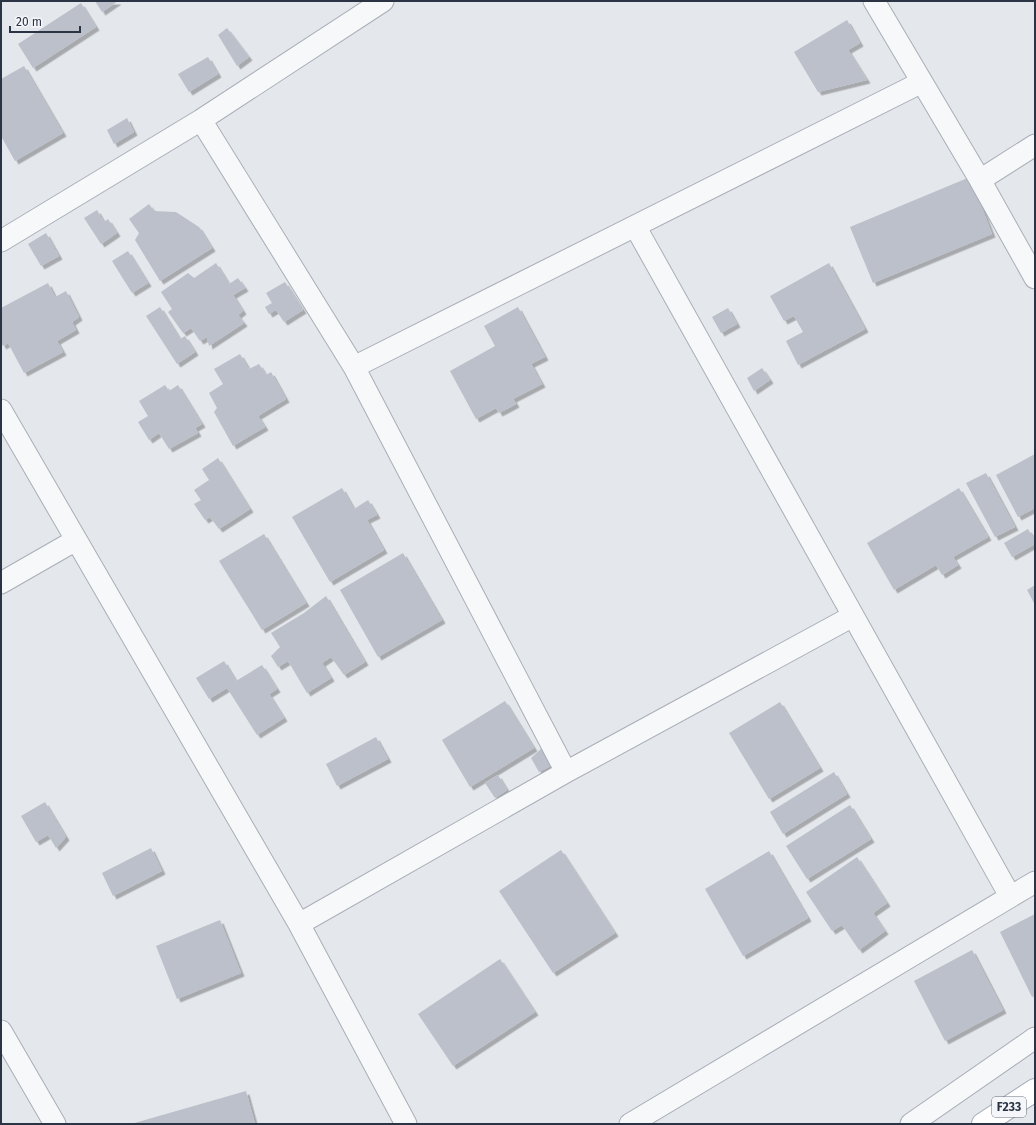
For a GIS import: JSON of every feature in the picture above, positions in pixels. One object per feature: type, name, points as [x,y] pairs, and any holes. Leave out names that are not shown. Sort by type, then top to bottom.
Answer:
[{"type":"main road","name":"F233","points":[[983,1124],[1035,1090]]},
{"type":"street","points":[[1,241],[201,120],[383,1]]},
{"type":"street","points":[[874,1],[980,180],[1035,278]]},
{"type":"street","points":[[354,367],[922,82]]},
{"type":"street","points":[[201,120],[354,367],[566,772]]},
{"type":"street","points":[[980,180],[1035,145]]},
{"type":"street","points":[[635,226],[1010,896]]},
{"type":"street","points":[[1,410],[298,924],[406,1124]]},
{"type":"street","points":[[1,583],[76,540]]},
{"type":"street","points":[[298,924],[566,772],[853,616]]},
{"type":"street","points":[[630,1124],[1035,882]]},
{"type":"street","points":[[3,1037],[55,1124]]},
{"type":"street","points":[[911,1124],[1035,1038]]},
{"type":"building","points":[[95,1],[118,1],[102,12]]},
{"type":"building","points":[[81,3],[96,27],[33,68],[18,44]]},
{"type":"building","points":[[847,20],[860,43],[848,50],[867,80],[818,92],[794,52]]},
{"type":"building","points":[[227,28],[249,57],[237,66],[218,35]]},
{"type":"building","points":[[208,57],[218,74],[189,92],[178,74]]},
{"type":"building","points":[[24,66],[63,133],[15,161],[1,136],[1,79]]},
{"type":"building","points":[[127,118],[134,132],[114,144],[107,130]]},
{"type":"building","points":[[970,177],[992,234],[873,283],[850,227]]},
{"type":"building","points":[[149,204],[154,211],[176,212],[199,227],[212,248],[160,281],[135,240],[139,233],[129,219]]},
{"type":"building","points":[[97,210],[104,222],[108,219],[117,233],[101,244],[84,218]]},
{"type":"building","points":[[46,233],[59,256],[41,266],[28,244]]},
{"type":"building","points":[[128,251],[148,283],[132,293],[112,261]]},
{"type":"building","points":[[216,263],[229,284],[238,278],[245,288],[233,295],[243,311],[238,315],[244,323],[209,346],[207,337],[200,341],[191,328],[183,333],[168,312],[172,309],[161,292],[188,273],[194,278]]},
{"type":"building","points":[[829,263],[865,329],[798,365],[786,341],[803,332],[794,316],[784,321],[770,296]]},
{"type":"building","points":[[285,282],[303,310],[284,322],[276,310],[269,314],[265,307],[272,303],[266,293]]},
{"type":"building","points":[[48,283],[55,297],[66,291],[79,317],[72,322],[76,330],[57,341],[63,352],[24,373],[8,343],[3,346],[1,343],[1,308]]},
{"type":"building","points":[[160,307],[180,339],[185,336],[195,352],[177,364],[146,316]]},
{"type":"building","points":[[518,307],[545,357],[531,364],[542,384],[513,399],[516,404],[499,413],[496,408],[476,419],[450,371],[495,346],[484,326]]},
{"type":"building","points":[[728,308],[737,324],[721,333],[712,317]]},
{"type":"building","points":[[240,354],[249,369],[259,364],[266,375],[271,372],[286,399],[258,416],[265,427],[233,446],[214,412],[217,408],[209,393],[223,384],[214,369]]},
{"type":"building","points":[[762,368],[770,380],[754,391],[747,378]]},
{"type":"building","points":[[165,385],[169,391],[178,385],[202,424],[195,428],[198,433],[169,449],[159,433],[149,440],[138,422],[148,416],[139,401]]},
{"type":"building","points":[[1035,454],[1035,508],[1018,517],[996,475]]},
{"type":"building","points":[[218,458],[250,509],[219,529],[210,517],[205,520],[194,504],[201,500],[194,490],[209,480],[202,469]]},
{"type":"building","points":[[986,473],[1015,527],[995,537],[966,483]]},
{"type":"building","points":[[342,488],[354,509],[368,500],[377,515],[367,520],[384,550],[330,582],[292,517]]},
{"type":"building","points":[[959,488],[988,537],[953,557],[958,565],[942,575],[936,565],[894,590],[867,543]]},
{"type":"building","points":[[1028,529],[1035,541],[1035,544],[1012,557],[1004,543]]},
{"type":"building","points":[[264,534],[306,603],[262,630],[219,561]]},
{"type":"building","points":[[403,553],[442,620],[378,657],[340,590]]},
{"type":"building","points":[[1035,585],[1035,605],[1027,590]]},
{"type":"building","points":[[326,596],[365,662],[344,675],[331,657],[322,663],[331,678],[307,693],[288,661],[278,667],[271,656],[280,647],[271,633],[304,613]]},
{"type":"building","points":[[224,661],[236,681],[262,665],[277,689],[269,694],[284,718],[257,735],[227,688],[209,699],[196,678]]},
{"type":"building","points":[[505,701],[534,748],[470,787],[442,740]]},
{"type":"building","points":[[780,702],[820,768],[769,799],[729,733]]},
{"type":"building","points":[[376,737],[388,759],[337,786],[326,764]]},
{"type":"building","points":[[542,748],[552,765],[539,772],[531,758]]},
{"type":"building","points":[[834,772],[847,794],[783,834],[770,812]]},
{"type":"building","points":[[498,775],[507,790],[495,798],[485,783]]},
{"type":"building","points":[[45,802],[66,837],[56,848],[48,835],[36,842],[21,816]]},
{"type":"building","points":[[850,805],[871,839],[807,879],[786,846]]},
{"type":"building","points":[[151,848],[162,871],[113,896],[102,873]]},
{"type":"building","points":[[561,850],[615,933],[553,973],[499,891]]},
{"type":"building","points":[[769,851],[808,918],[743,956],[705,889]]},
{"type":"building","points":[[857,857],[887,903],[873,913],[885,931],[859,950],[842,925],[832,931],[806,892]]},
{"type":"building","points":[[1035,914],[1035,995],[1032,997],[1000,932]]},
{"type":"building","points":[[220,920],[241,973],[177,999],[156,946]]},
{"type":"building","points":[[972,950],[1003,1010],[945,1041],[914,981]]},
{"type":"building","points":[[500,959],[535,1012],[453,1066],[418,1014]]},
{"type":"building","points":[[246,1091],[255,1124],[131,1124]]}]
